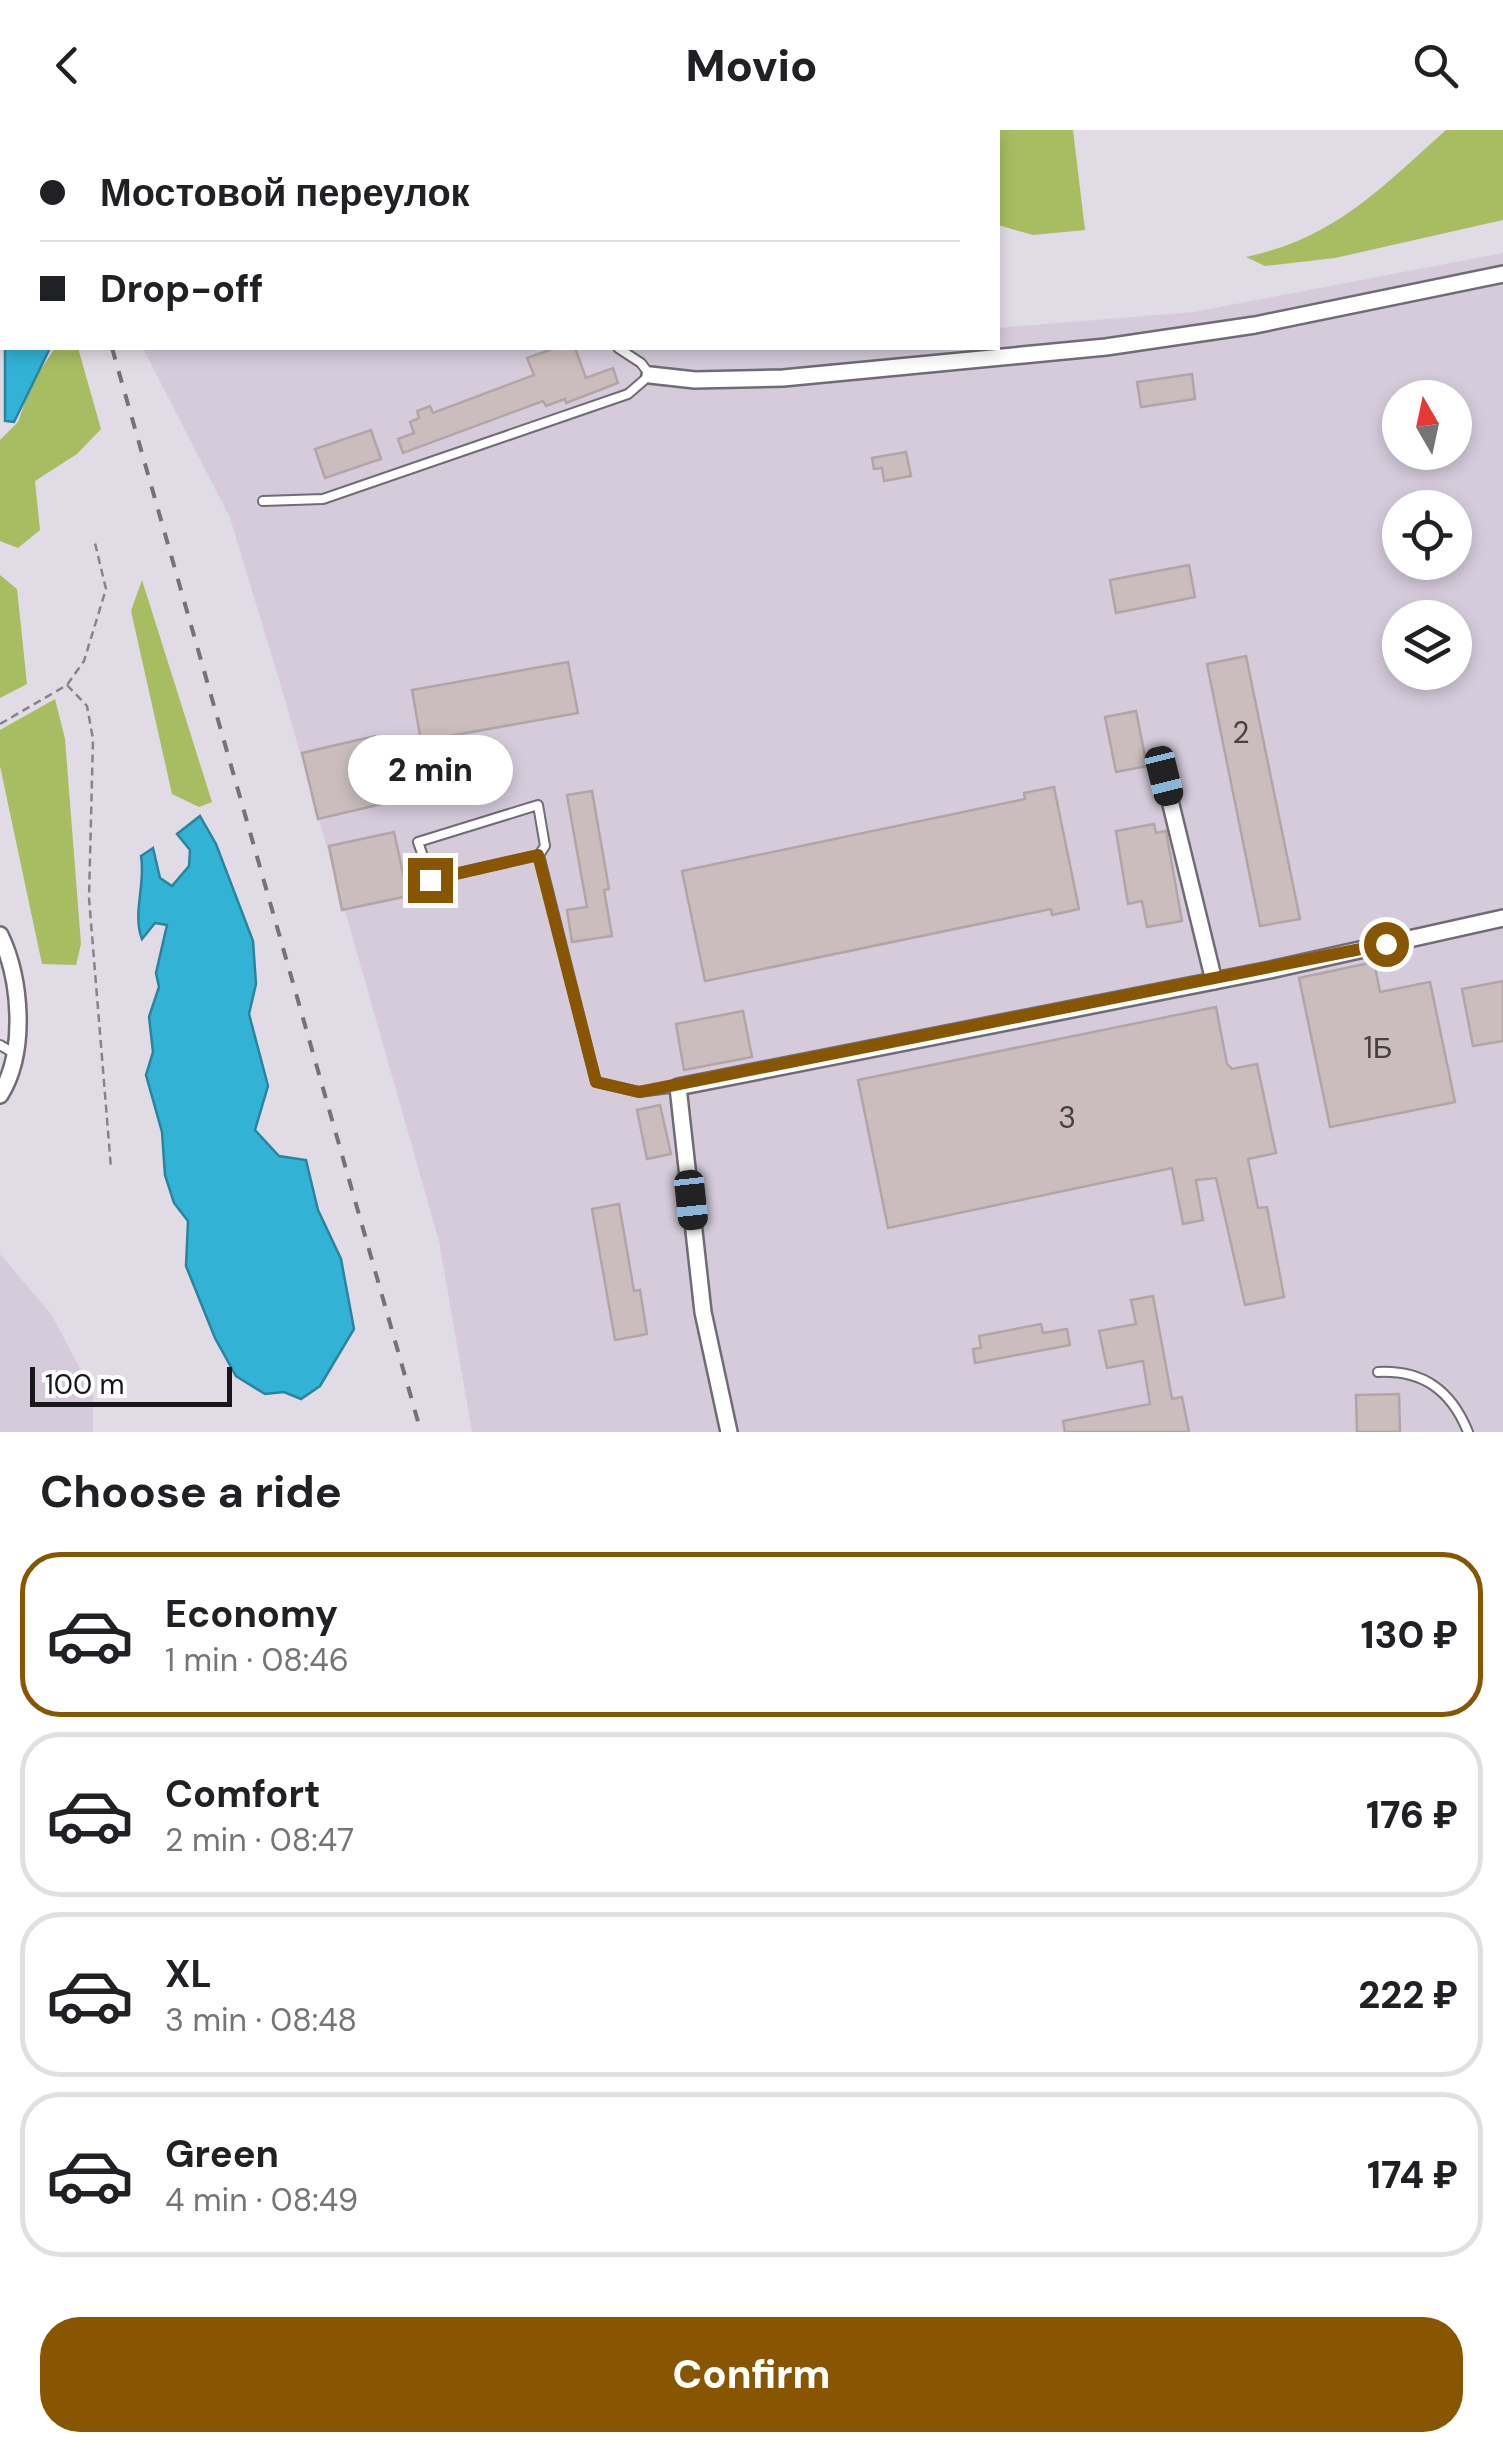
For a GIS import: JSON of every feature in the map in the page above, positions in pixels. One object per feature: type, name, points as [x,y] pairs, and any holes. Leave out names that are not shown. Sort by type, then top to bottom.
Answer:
[{"type":"street","points":[[650,376],[695,380],[783,378],[1106,347],[1255,325],[1503,274]]},
{"type":"street","points":[[1164,776],[1214,981]]},
{"type":"street","points":[[729,1432],[704,1312],[678,1087],[1214,981],[1503,918]]},
{"type":"street","points":[[0,935],[14,984],[16,1054],[12,1074],[0,1094]]},
{"type":"lane","points":[[263,501],[323,498],[628,394],[650,376],[641,363],[621,350]]},
{"type":"lane","points":[[538,805],[545,846],[538,855],[430,880],[418,842],[538,805]]},
{"type":"lane","points":[[538,855],[596,1082],[639,1092],[678,1087]]},
{"type":"lane","points":[[0,1045],[16,1054]]},
{"type":"lane","points":[[1378,1372],[1412,1374],[1439,1386],[1468,1432]]},
{"type":"path","points":[[0,724],[67,685],[84,661],[106,589],[94,540]]},
{"type":"path","points":[[67,685],[87,706],[93,739],[88,816],[90,936],[111,1168]]},
{"type":"shaded area","points":[[1503,253],[1503,1432],[472,1432],[439,1241],[281,686],[230,518],[144,350],[1000,350],[1000,328],[1194,312]]},
{"type":"shaded area","points":[[0,1254],[51,1314],[93,1393],[93,1432],[0,1432]]},
{"type":"green space","points":[[1000,130],[1073,130],[1085,230],[1033,235],[1000,226]]},
{"type":"green space","points":[[1446,130],[1503,130],[1503,220],[1335,258],[1265,266],[1246,257],[1306,237],[1331,224],[1378,191]]},
{"type":"green space","points":[[54,350],[79,350],[101,429],[77,454],[35,481],[40,530],[18,548],[0,541],[0,440],[18,422],[31,384]]},
{"type":"green space","points":[[0,575],[17,589],[27,684],[0,698]]},
{"type":"green space","points":[[142,580],[212,802],[199,807],[172,794],[131,611]]},
{"type":"green space","points":[[55,699],[65,739],[81,944],[76,965],[42,964],[0,766],[0,730]]},
{"type":"water","points":[[5,350],[49,350],[14,422],[5,421]]},
{"type":"water","points":[[200,816],[216,844],[253,941],[256,984],[249,1014],[268,1086],[255,1130],[279,1156],[306,1160],[318,1210],[341,1259],[354,1329],[320,1386],[301,1399],[284,1392],[265,1394],[236,1376],[215,1338],[186,1266],[188,1221],[174,1203],[165,1175],[162,1132],[146,1075],[153,1052],[149,1017],[159,987],[156,973],[167,925],[155,923],[142,939],[138,919],[141,856],[153,848],[160,878],[172,886],[189,866],[190,850],[177,834]]},
{"type":"building","points":[[549,350],[576,350],[586,378],[613,368],[618,383],[566,403],[565,399],[546,406],[543,401],[403,453],[398,439],[414,433],[410,422],[419,418],[417,411],[430,406],[433,413],[534,375],[527,358]]},
{"type":"building","points":[[1192,374],[1195,399],[1141,407],[1137,382]]},
{"type":"building","points":[[371,430],[381,459],[325,478],[315,449]]},
{"type":"building","points":[[906,452],[911,476],[884,481],[882,468],[874,469],[872,458]]},
{"type":"building","points":[[1189,565],[1195,597],[1116,613],[1110,580]]},
{"type":"building","points":[[1246,656],[1300,919],[1260,926],[1207,664]]},
{"type":"building","points":[[568,662],[578,713],[421,741],[412,690]]},
{"type":"building","points":[[1136,711],[1147,766],[1116,772],[1105,717]]},
{"type":"building","points":[[375,736],[390,802],[318,819],[302,753]]},
{"type":"building","points":[[1054,787],[1079,909],[1052,915],[1051,909],[705,981],[682,871],[1025,799],[1024,793]]},
{"type":"building","points":[[592,791],[609,889],[604,890],[612,936],[572,942],[567,910],[587,907],[567,795]]},
{"type":"building","points":[[1154,824],[1156,833],[1166,831],[1182,921],[1147,927],[1142,901],[1128,904],[1116,831]]},
{"type":"building","points":[[394,832],[408,896],[342,910],[329,846]]},
{"type":"building","points":[[1374,962],[1380,992],[1430,982],[1455,1102],[1330,1127],[1299,978]]},
{"type":"building","points":[[1503,981],[1503,1041],[1473,1046],[1462,989]]},
{"type":"building","points":[[1216,1007],[1227,1064],[1232,1069],[1257,1064],[1276,1153],[1248,1159],[1258,1208],[1267,1207],[1284,1297],[1245,1305],[1216,1178],[1196,1180],[1203,1220],[1183,1224],[1172,1168],[888,1228],[858,1080]]},
{"type":"building","points":[[743,1011],[752,1057],[684,1070],[676,1024]]},
{"type":"building","points":[[660,1105],[671,1154],[647,1159],[637,1110]]},
{"type":"building","points":[[619,1204],[634,1291],[640,1290],[647,1334],[615,1340],[592,1209]]},
{"type":"building","points":[[1153,1296],[1172,1399],[1182,1397],[1189,1432],[1065,1432],[1063,1421],[1150,1404],[1143,1361],[1107,1368],[1099,1331],[1136,1324],[1131,1300]]},
{"type":"building","points":[[1041,1324],[1043,1333],[1067,1329],[1070,1345],[975,1363],[973,1349],[981,1348],[979,1336]]},
{"type":"building","points":[[1399,1394],[1400,1432],[1357,1432],[1356,1395]]},
{"type":"railway","points":[[113,350],[421,1432]]},
{"type":"route","points":[[430,880],[538,855],[596,1082],[639,1092],[1386,944]]}]
